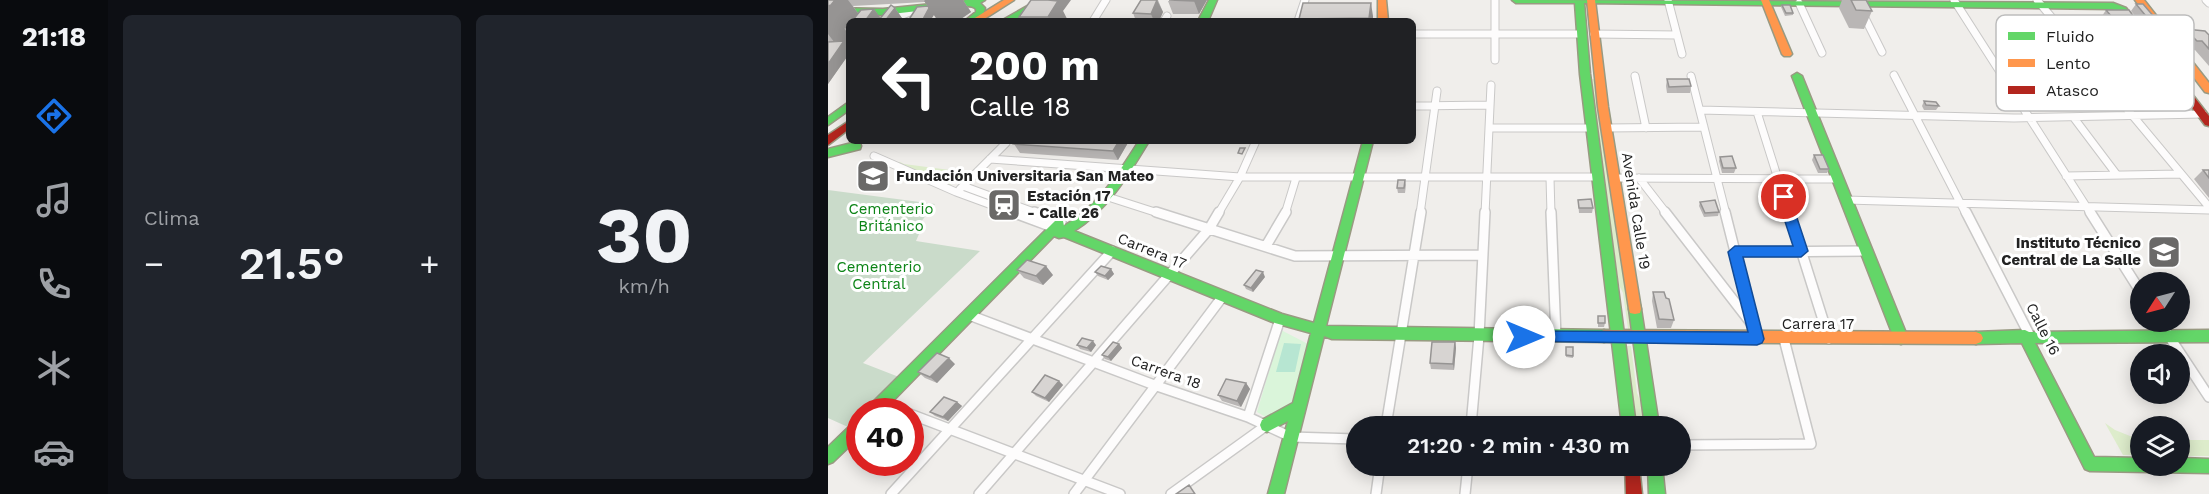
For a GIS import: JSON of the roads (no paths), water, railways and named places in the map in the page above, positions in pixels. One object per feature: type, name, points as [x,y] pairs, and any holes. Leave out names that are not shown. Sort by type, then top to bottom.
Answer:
[{"type":"street","points":[[828,11],[883,12],[981,0]]},
{"type":"street","points":[[980,18],[1011,0]]},
{"type":"street","points":[[1001,18],[1030,0]]},
{"type":"street","points":[[1012,18],[1045,0]]},
{"type":"street","points":[[1095,18],[1106,0]]},
{"type":"street","points":[[1204,18],[1213,0]]},
{"type":"street","points":[[1299,18],[1305,0]]},
{"type":"street","points":[[1382,0],[1383,18]]},
{"type":"street","points":[[1495,0],[1495,60]]},
{"type":"street","points":[[1516,0],[2114,3],[2127,15]]},
{"type":"street","name":"Avenida Calle 19","points":[[1585,1],[1592,128],[1628,416]]},
{"type":"street","points":[[1668,1],[1682,54]]},
{"type":"street","points":[[1765,1],[1787,54]]},
{"type":"street","points":[[2140,1],[2151,15]]},
{"type":"street","points":[[1856,2],[1882,52]]},
{"type":"street","points":[[1955,2],[1996,65]]},
{"type":"street","points":[[2039,2],[2050,15]]},
{"type":"street","points":[[1799,3],[1822,53]]},
{"type":"street","points":[[951,5],[976,4],[981,8],[980,13],[974,18]]},
{"type":"street","points":[[894,18],[917,9]]},
{"type":"street","points":[[1416,34],[1677,35]]},
{"type":"street","name":"Avenida Calle 19","points":[[1588,34],[1608,128],[1641,338],[1651,416]]},
{"type":"street","points":[[2194,71],[2209,90]]},
{"type":"street","name":"Calle 16","points":[[1894,75],[2096,464],[2209,466]]},
{"type":"street","points":[[1635,76],[1646,128]]},
{"type":"street","points":[[1691,76],[1755,333]]},
{"type":"street","points":[[1797,76],[1901,338]]},
{"type":"street","points":[[1472,416],[1479,336],[1491,86]]},
{"type":"street","points":[[1388,416],[1415,254],[1437,91]]},
{"type":"street","points":[[2194,102],[2206,118]]},
{"type":"street","points":[[1416,106],[1490,105]]},
{"type":"street","points":[[828,122],[846,107]]},
{"type":"street","points":[[1700,110],[1916,118],[2206,118]]},
{"type":"street","points":[[2026,111],[2130,275]]},
{"type":"street","points":[[2129,111],[2209,209]]},
{"type":"street","points":[[1757,112],[1829,339]]},
{"type":"street","points":[[2074,118],[2117,175]]},
{"type":"street","points":[[828,141],[846,126]]},
{"type":"street","points":[[1608,128],[1704,127]]},
{"type":"street","points":[[1490,129],[1592,128]]},
{"type":"street","points":[[960,189],[1005,144]]},
{"type":"street","points":[[892,398],[1063,227],[1105,196],[1127,169],[1142,144]]},
{"type":"street","points":[[979,494],[1170,271],[1209,229],[1240,177],[1255,144]]},
{"type":"street","points":[[1276,494],[1340,256],[1367,144]]},
{"type":"street","points":[[828,153],[856,146]]},
{"type":"street","name":"Carrera 17","points":[[874,156],[1063,227],[1281,319],[1320,331],[1346,334],[1619,338],[1755,333],[1784,339],[2209,336]]},
{"type":"street","points":[[990,159],[1240,177],[1598,177]]},
{"type":"street","points":[[2066,176],[2181,174]]},
{"type":"street","points":[[1550,177],[1556,337]]},
{"type":"street","points":[[1266,246],[1282,222],[1291,202],[1296,178]]},
{"type":"street","points":[[1615,178],[1837,179]]},
{"type":"street","points":[[1639,178],[1755,333]]},
{"type":"street","points":[[1105,196],[1295,256],[1483,255]]},
{"type":"street","points":[[1846,200],[2209,209]]},
{"type":"street","name":"Carrera 17","points":[[1063,227],[1112,251],[1287,314],[1320,331]]},
{"type":"street","points":[[891,494],[1112,251]]},
{"type":"street","points":[[1735,252],[1866,251]]},
{"type":"street","points":[[1074,494],[1223,296]]},
{"type":"street","name":"Carrera 18","points":[[972,316],[1157,386],[1248,417],[1291,437],[1346,439]]},
{"type":"street","points":[[1248,417],[1281,319]]},
{"type":"street","points":[[2166,332],[2209,397]]},
{"type":"street","points":[[1691,444],[1811,444],[1784,339]]},
{"type":"street","points":[[1171,494],[1267,425],[1299,407]]},
{"type":"street","points":[[924,419],[1120,494]]},
{"type":"street","points":[[828,457],[846,440]]},
{"type":"street","points":[[828,466],[846,449]]},
{"type":"street","points":[[1376,494],[1378,476]]},
{"type":"street","points":[[1465,494],[1467,476]]},
{"type":"street","points":[[1633,476],[1634,494]]},
{"type":"street","points":[[1656,476],[1657,494]]},
{"type":"place","name":"Fundación Universitaria San Mateo","points":[[873,176]]},
{"type":"place","name":"Estación 17 - Calle 26","points":[[1004,205]]},
{"type":"place","name":"Instituto Técnico Central de La Salle","points":[[2164,252]]},
{"type":"park label","name":"Cementerio Británico","points":[[891,218]]},
{"type":"park label","name":"Cementerio Central","points":[[879,276]]}]
